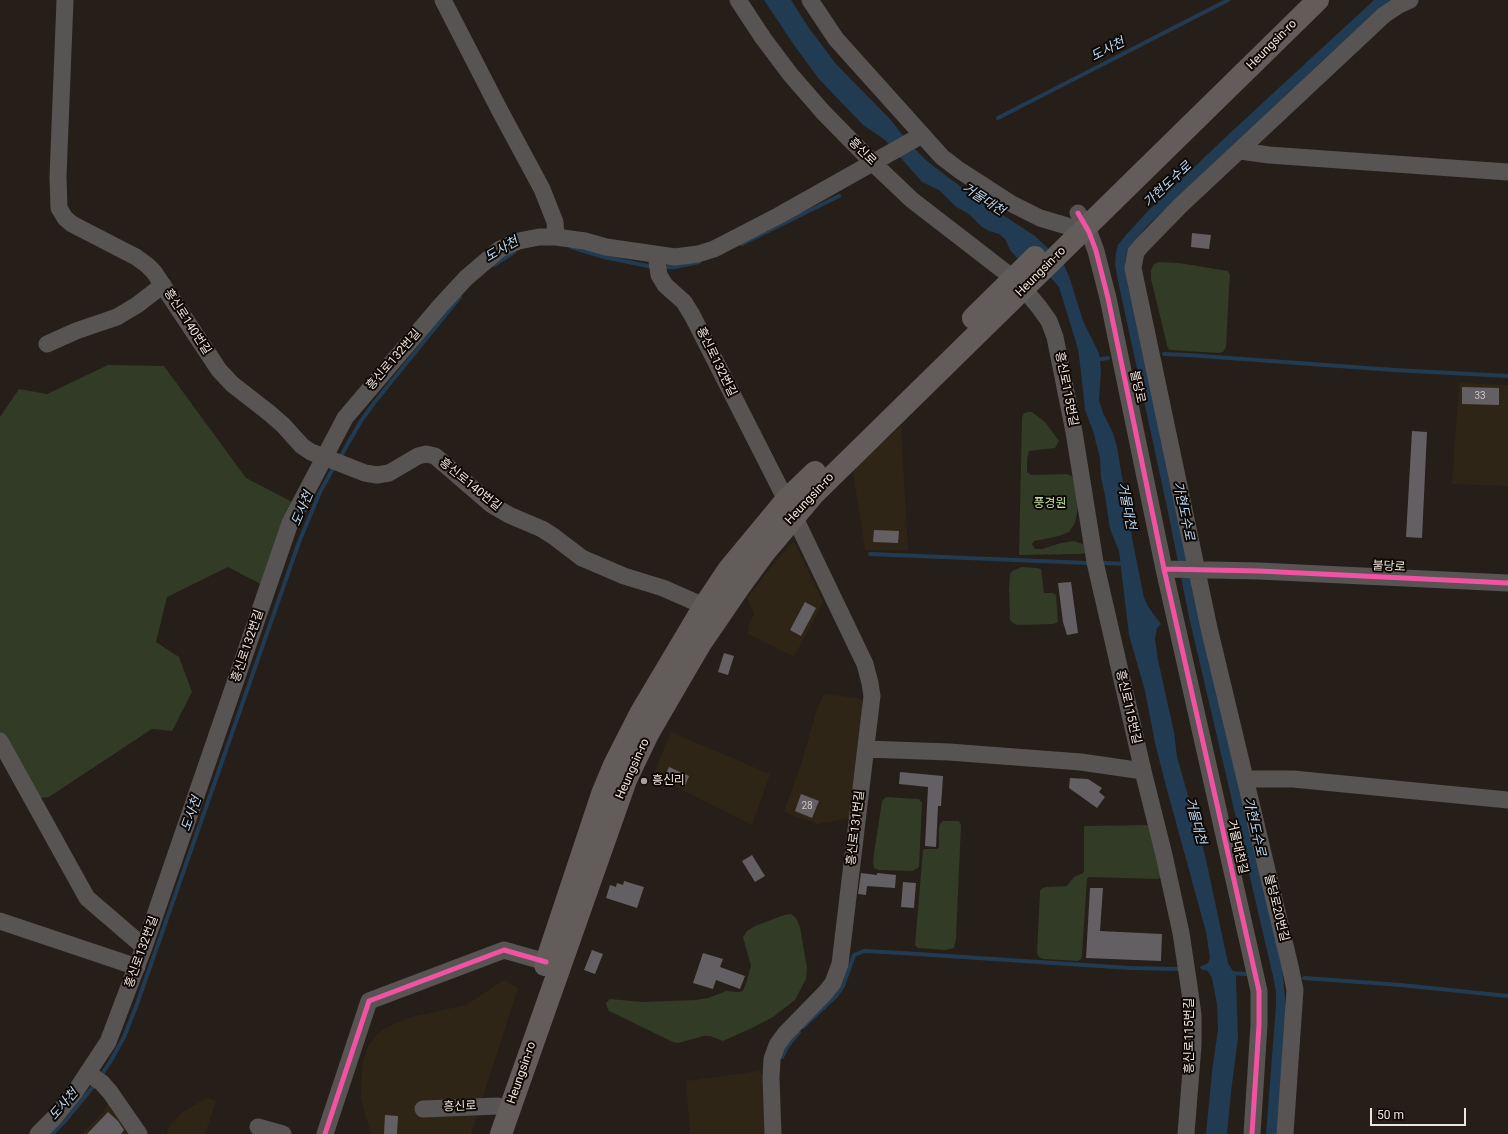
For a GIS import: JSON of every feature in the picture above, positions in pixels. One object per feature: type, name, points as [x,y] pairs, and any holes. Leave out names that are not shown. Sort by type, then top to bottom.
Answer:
[{"type":"main road","name":"Heungsin-ro","points":[[1071,229],[1201,96],[1298,0]]},
{"type":"main road","name":"Heungsin-ro","points":[[1071,229],[1318,0]]},
{"type":"main road","points":[[1021,282],[1071,229]]},
{"type":"main road","name":"Heungsin-ro","points":[[501,1134],[626,780],[648,734],[701,643],[711,611],[728,570],[1021,282]]},
{"type":"main road","name":"Heungsin-ro","points":[[487,1134],[498,1106],[584,845],[614,765],[657,683],[711,611]]},
{"type":"street","name":"흥신로140번길","points":[[66,0],[58,177],[59,208],[65,218],[72,224],[136,257],[154,272],[219,370],[232,384],[283,426],[302,446],[311,452],[365,473],[377,475],[389,473],[418,456],[426,454],[435,456],[492,505],[509,515],[542,529],[582,558],[597,565],[663,588],[711,611]]},
{"type":"street","points":[[443,0],[542,189],[555,222],[556,237]]},
{"type":"street","name":"흥신로","points":[[738,0],[763,38],[790,74],[823,112],[877,160],[912,200],[1021,282]]},
{"type":"street","points":[[810,0],[836,39],[918,136],[959,170],[1010,203],[1040,218],[1071,229]]},
{"type":"street","name":"불당로20번길","points":[[1286,1134],[1295,990],[1209,628],[1133,268],[1136,252],[1147,239],[1384,15],[1410,0]]},
{"type":"street","points":[[658,264],[675,257],[698,254],[714,248],[778,216],[918,136]]},
{"type":"street","points":[[1240,151],[1269,155],[1508,172]]},
{"type":"street","name":"불당로","points":[[1071,229],[1096,250],[1108,298],[1164,568],[1508,583]]},
{"type":"street","name":"흥신로132번길","points":[[38,1134],[76,1092],[94,1078],[137,967],[290,523],[306,491],[333,461],[344,418],[441,305],[466,278],[500,249],[519,241],[539,236],[556,237],[585,241],[658,264],[665,285],[684,302],[692,315],[790,508]]},
{"type":"street","name":"흥신로115번길","points":[[1021,282],[1049,321],[1055,337],[1074,432],[1095,562],[1164,855],[1180,933],[1190,986],[1193,1045],[1186,1134]]},
{"type":"street","name":"흥신로140번길","points":[[48,344],[76,331],[117,317],[136,305],[162,285]]},
{"type":"street","name":"흥신로131번길","points":[[773,1134],[770,1078],[772,1059],[777,1045],[784,1034],[825,994],[832,983],[840,964],[872,696],[866,670],[853,639],[790,508]]},
{"type":"street","name":"거물대천길","points":[[1164,568],[1259,991],[1259,1026],[1252,1134]]},
{"type":"street","points":[[0,741],[81,890],[95,905],[144,947]]},
{"type":"street","points":[[866,749],[949,752],[1081,762],[1143,771]]},
{"type":"street","points":[[1245,779],[1292,779],[1508,800]]},
{"type":"street","points":[[0,921],[137,967]]},
{"type":"street","points":[[325,1134],[369,1001],[504,950],[546,962]]},
{"type":"street","points":[[94,1078],[110,1092],[139,1134]]},
{"type":"street","name":"흥신로","points":[[423,1109],[498,1106]]},
{"type":"street","points":[[258,1127],[283,1134]]},
{"type":"shaded area","points":[[1459,383],[1508,385],[1508,486],[1452,484]]},
{"type":"shaded area","points":[[901,426],[908,550],[865,550],[853,472],[871,452]]},
{"type":"shaded area","points":[[792,543],[795,543],[823,602],[794,657],[748,634],[748,627],[754,614],[747,598]]},
{"type":"shaded area","points":[[826,694],[857,698],[862,700],[863,705],[850,818],[817,824],[784,812],[801,764],[817,709],[823,696]]},
{"type":"shaded area","points":[[671,732],[770,774],[752,825],[653,775]]},
{"type":"shaded area","points":[[504,980],[518,988],[471,1134],[371,1134],[361,1099],[361,1084],[363,1061],[367,1048],[377,1034],[407,1018],[466,1005]]},
{"type":"shaded area","points":[[760,1071],[762,1075],[765,1134],[690,1134],[686,1081]]},
{"type":"shaded area","points":[[207,1098],[216,1101],[205,1134],[166,1134],[171,1124],[182,1112]]},
{"type":"shaded area","points":[[111,1100],[134,1134],[81,1134],[98,1118]]},
{"type":"green space","points":[[1159,262],[1179,263],[1228,271],[1230,275],[1226,347],[1223,352],[1169,350],[1151,279],[1151,270],[1154,264]]},
{"type":"green space","points":[[108,365],[164,366],[246,478],[296,504],[270,589],[228,567],[167,597],[156,642],[179,657],[192,692],[172,731],[152,729],[49,797],[31,799],[0,737],[0,417],[19,389],[47,394]]},
{"type":"green space","name":"풍경원","points":[[1032,412],[1045,422],[1059,441],[1055,448],[1029,451],[1027,459],[1027,472],[1031,475],[1070,475],[1074,478],[1079,502],[1075,523],[1069,532],[1059,536],[1034,541],[1032,544],[1035,549],[1042,549],[1061,543],[1074,541],[1086,545],[1086,553],[1019,555],[1022,418],[1024,413]]},
{"type":"green space","points":[[1022,567],[1041,569],[1044,593],[1053,593],[1056,595],[1058,622],[1053,624],[1017,625],[1010,620],[1010,574],[1012,571]]},
{"type":"green space","points":[[886,797],[919,799],[922,803],[919,867],[912,871],[879,870],[874,868],[874,853],[882,801]]},
{"type":"green space","points":[[943,821],[959,821],[961,825],[956,939],[954,948],[945,950],[918,948],[915,945],[923,850],[937,849],[939,847],[939,828]]},
{"type":"green space","points":[[1150,825],[1162,877],[1157,879],[1088,877],[1081,959],[1078,961],[1043,959],[1039,957],[1037,954],[1040,891],[1047,887],[1067,886],[1074,877],[1083,873],[1084,827]]},
{"type":"green space","points":[[791,914],[796,918],[800,927],[807,968],[806,979],[795,1000],[773,1017],[723,1041],[710,1036],[704,1036],[678,1043],[609,1011],[606,1003],[610,999],[643,1002],[696,1000],[708,998],[726,991],[743,991],[751,966],[743,937],[747,931],[755,926],[784,915]]},
{"type":"water","name":"거물대천","points":[[764,0],[791,0],[809,28],[836,64],[890,119],[908,142],[927,161],[980,200],[1035,236],[1063,263],[1069,276],[1083,321],[1099,353],[1101,370],[1099,400],[1103,413],[1113,433],[1117,447],[1144,598],[1149,608],[1161,624],[1157,628],[1155,639],[1158,660],[1174,732],[1177,757],[1205,855],[1228,963],[1236,976],[1238,1038],[1227,1134],[1206,1134],[1218,1029],[1217,1005],[1212,978],[1208,971],[1201,969],[1200,967],[1208,963],[1210,958],[1206,932],[1166,786],[1155,743],[1145,691],[1129,635],[1119,551],[1110,529],[1101,478],[1100,458],[1093,431],[1085,410],[1078,349],[1059,287],[1051,278],[1034,266],[1017,258],[1010,250],[1005,239],[999,234],[982,227],[970,215],[955,206],[939,190],[922,182],[885,140],[863,125],[819,79]]},
{"type":"water","points":[[1374,0],[1392,0],[1368,19],[1322,61],[1147,226],[1130,246],[1125,263],[1126,274],[1282,967],[1286,1008],[1278,1134],[1266,1134],[1276,992],[1189,617],[1118,281],[1115,264],[1116,252],[1118,245],[1125,236],[1149,210]]},
{"type":"building","points":[[1192,233],[1211,235],[1209,249],[1191,247]]},
{"type":"building","points":[[1462,387],[1499,388],[1499,405],[1462,404]]},
{"type":"building","points":[[1412,431],[1427,432],[1422,538],[1406,537]]},
{"type":"building","points":[[874,530],[899,531],[898,543],[873,542]]},
{"type":"building","points":[[1071,582],[1078,633],[1067,635],[1063,622],[1058,583]]},
{"type":"building","points":[[805,602],[816,608],[801,636],[790,630]]},
{"type":"building","points":[[724,653],[734,656],[728,675],[718,672]]},
{"type":"building","points":[[669,767],[689,776],[685,786],[665,776]]},
{"type":"building","points":[[900,772],[943,776],[941,806],[938,806],[936,847],[925,846],[928,787],[899,784]]},
{"type":"building","points":[[1070,778],[1088,779],[1102,788],[1099,792],[1105,797],[1097,808],[1069,788]]},
{"type":"building","points":[[801,794],[819,801],[812,818],[795,811]]},
{"type":"building","points":[[752,855],[765,876],[755,882],[742,861]]},
{"type":"building","points":[[861,873],[896,875],[895,888],[867,886],[866,895],[858,894]]},
{"type":"building","points":[[624,881],[644,887],[637,908],[606,898],[610,885],[616,887],[617,883],[623,885]]},
{"type":"building","points":[[903,882],[916,883],[914,908],[901,907]]},
{"type":"building","points":[[1090,888],[1103,888],[1100,931],[1162,934],[1161,961],[1086,958]]},
{"type":"building","points":[[592,950],[603,954],[595,974],[584,970]]},
{"type":"building","points":[[703,953],[723,959],[720,967],[745,976],[740,989],[716,980],[713,989],[693,983]]},
{"type":"building","points":[[108,1112],[118,1121],[124,1130],[121,1134],[87,1134]]},
{"type":"building","points":[[385,1115],[398,1116],[397,1134],[384,1134]]},
{"type":"waterway","name":"도사천","points":[[998,118],[1228,0]]},
{"type":"waterway","name":"도사천","points":[[742,244],[839,196]]},
{"type":"waterway","name":"도사천","points":[[571,247],[604,257],[653,267]]},
{"type":"waterway","name":"도사천","points":[[494,265],[514,252]]},
{"type":"waterway","name":"도사천","points":[[662,267],[675,267],[699,262]]},
{"type":"waterway","name":"도사천","points":[[339,459],[361,421],[374,403],[460,297]]},
{"type":"waterway","points":[[1164,354],[1394,370],[1508,376]]},
{"type":"waterway","points":[[1095,360],[1108,358]]},
{"type":"waterway","name":"도사천","points":[[100,1077],[124,1037],[137,1004],[299,542],[320,492],[335,465]]},
{"type":"waterway","points":[[870,554],[1088,563]]},
{"type":"waterway","points":[[1103,563],[1125,564]]},
{"type":"waterway","points":[[803,1027],[836,996],[843,986],[854,955],[864,951],[1130,968],[1179,969]]},
{"type":"waterway","points":[[1230,973],[1245,974]]},
{"type":"waterway","points":[[1304,978],[1401,985],[1508,996]]},
{"type":"waterway","points":[[782,1057],[787,1047],[799,1032]]},
{"type":"waterway","name":"도사천","points":[[52,1134],[65,1121],[96,1083]]},
{"type":"cycle path","points":[[1078,213],[1089,232],[1096,251],[1108,298],[1164,569],[1259,991],[1259,1025],[1252,1134]]},
{"type":"cycle path","points":[[1164,569],[1259,571],[1508,583]]},
{"type":"cycle path","points":[[325,1134],[369,1001],[504,950],[546,962]]},
{"type":"place","name":"흥신리","points":[[644,781]]},
{"type":"water label","name":"가현도수로","points":[[1168,185]]},
{"type":"water label","name":"가현도수로","points":[[1183,511]]},
{"type":"water label","name":"가현도수로","points":[[1254,827]]}]
